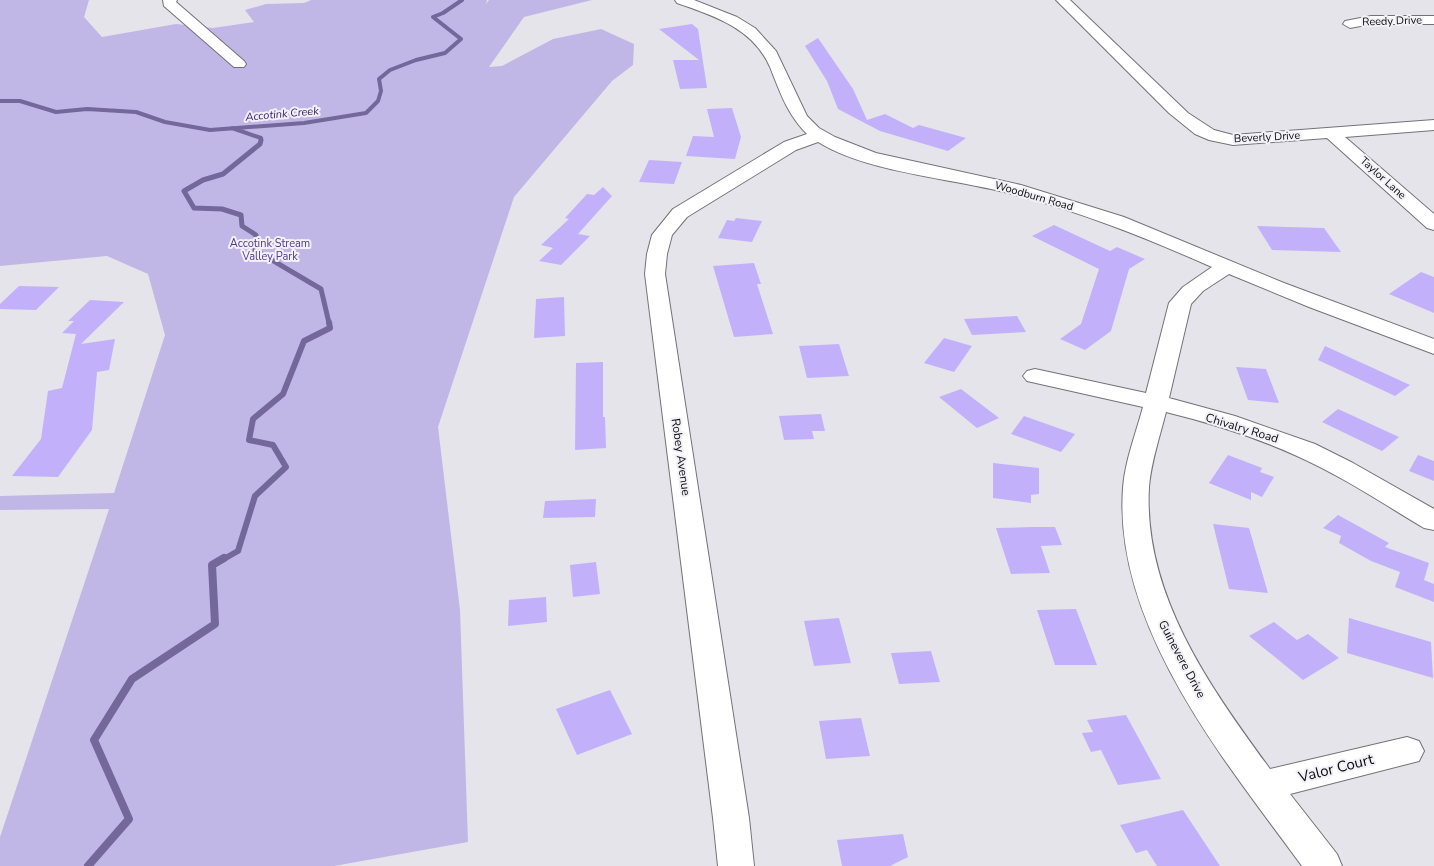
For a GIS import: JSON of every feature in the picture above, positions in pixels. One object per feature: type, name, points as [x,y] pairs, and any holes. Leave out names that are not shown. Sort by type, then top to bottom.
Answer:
[{"type":"street","points":[[170,0],[169,3],[240,64]]},
{"type":"street","name":"Woodburn Road","points":[[682,0],[732,20],[759,38],[775,63],[794,111],[802,123],[818,136],[855,151],[1006,186],[1097,214],[1158,236],[1277,287],[1434,347]]},
{"type":"street","name":"Beverly Drive","points":[[1063,0],[1208,139],[1233,140],[1331,134],[1434,125]]},
{"type":"street","name":"Reedy Drive","points":[[1350,24],[1379,20],[1434,20]]},
{"type":"street","name":"Taylor Lane","points":[[1331,134],[1434,224]]},
{"type":"street","name":"Robey Avenue","points":[[736,866],[731,818],[658,293],[656,274],[657,254],[662,235],[680,214],[790,146],[818,136]]},
{"type":"street","name":"Guinevere Drive","points":[[1228,266],[1198,284],[1187,293],[1180,303],[1136,485],[1135,519],[1140,554],[1150,593],[1169,639],[1200,694],[1324,866]]},
{"type":"street","name":"Chivalry Road","points":[[1035,376],[1245,427],[1289,442],[1325,459],[1434,521]]},
{"type":"street","name":"Valor Court","points":[[1264,785],[1407,751]]},
{"type":"green space","name":"Accotink Stream Valley Park","points":[[0,0],[89,0],[84,17],[102,37],[176,24],[213,28],[254,22],[245,10],[266,4],[304,3],[311,0],[487,0],[486,4],[489,0],[592,0],[524,17],[489,67],[502,66],[553,39],[601,29],[634,44],[633,65],[612,81],[514,197],[438,427],[460,610],[468,842],[334,866],[0,866],[0,837],[109,509],[0,510],[0,496],[114,493],[165,335],[148,274],[107,256],[0,266]]},
{"type":"building","points":[[692,24],[698,29],[707,88],[680,89],[673,60],[699,60],[659,29]]},
{"type":"building","points":[[818,38],[853,89],[867,120],[885,114],[913,128],[919,125],[966,138],[948,151],[880,131],[838,109],[827,81],[805,46]]},
{"type":"building","points":[[732,108],[741,137],[735,159],[686,156],[693,136],[714,137],[707,109]]},
{"type":"building","points":[[649,160],[682,162],[674,184],[639,182]]},
{"type":"building","points":[[603,187],[612,196],[578,234],[590,236],[561,265],[539,261],[553,248],[541,245],[569,219],[565,218],[587,194],[594,195]]},
{"type":"building","points":[[736,218],[762,221],[752,242],[718,238],[727,220],[734,221]]},
{"type":"building","points":[[1054,225],[1110,251],[1117,247],[1145,259],[1129,269],[1111,331],[1085,350],[1060,339],[1081,324],[1099,269],[1032,236]]},
{"type":"building","points":[[1257,226],[1324,228],[1341,252],[1272,250]]},
{"type":"building","points":[[754,263],[761,284],[757,284],[773,334],[734,337],[713,266]]},
{"type":"building","points":[[1421,272],[1434,277],[1434,313],[1389,294]]},
{"type":"building","points":[[19,286],[59,287],[36,310],[0,309],[0,304]]},
{"type":"building","points":[[564,297],[565,336],[534,338],[536,299]]},
{"type":"building","points":[[90,300],[124,302],[81,344],[115,339],[109,370],[97,372],[92,430],[58,477],[12,476],[41,439],[48,391],[62,388],[76,334],[62,333],[74,321],[68,321]]},
{"type":"building","points":[[1017,316],[1026,332],[972,335],[964,319]]},
{"type":"building","points":[[944,338],[972,346],[954,372],[924,363]]},
{"type":"building","points":[[839,344],[849,376],[807,378],[799,346]]},
{"type":"building","points":[[1325,346],[1410,385],[1395,396],[1318,360]]},
{"type":"building","points":[[603,362],[603,417],[605,417],[606,448],[575,450],[576,363]]},
{"type":"building","points":[[1236,367],[1266,369],[1279,403],[1248,400]]},
{"type":"building","points":[[961,389],[999,418],[977,428],[939,397]]},
{"type":"building","points":[[1338,409],[1399,437],[1382,451],[1322,422]]},
{"type":"building","points":[[821,414],[825,431],[812,431],[814,439],[784,440],[779,416]]},
{"type":"building","points":[[1024,416],[1075,434],[1061,452],[1011,434]]},
{"type":"building","points":[[1228,455],[1262,468],[1260,472],[1274,477],[1262,497],[1251,492],[1251,500],[1209,483]]},
{"type":"building","points":[[1418,455],[1434,461],[1434,481],[1409,471]]},
{"type":"building","points":[[993,463],[1039,468],[1039,494],[1031,495],[1031,503],[993,498]]},
{"type":"building","points":[[596,499],[595,517],[543,518],[545,501]]},
{"type":"building","points":[[1338,515],[1389,543],[1385,547],[1429,563],[1424,580],[1434,584],[1434,602],[1395,587],[1400,572],[1371,561],[1339,543],[1341,536],[1323,528]]},
{"type":"building","points":[[1213,524],[1249,528],[1268,593],[1229,589]]},
{"type":"building","points":[[1055,527],[1062,545],[1041,546],[1050,573],[1011,574],[996,528]]},
{"type":"building","points":[[596,562],[600,594],[573,597],[570,565]]},
{"type":"building","points":[[546,597],[547,622],[508,626],[509,600]]},
{"type":"building","points":[[1076,609],[1097,665],[1055,665],[1037,610]]},
{"type":"building","points":[[839,618],[851,663],[814,666],[804,621]]},
{"type":"building","points":[[1349,618],[1431,642],[1433,678],[1347,653]]},
{"type":"building","points":[[1274,622],[1297,640],[1308,634],[1339,658],[1303,680],[1249,636]]},
{"type":"building","points":[[931,651],[940,682],[899,684],[891,653]]},
{"type":"building","points":[[610,690],[632,734],[577,755],[556,709]]},
{"type":"building","points":[[1126,715],[1161,779],[1118,785],[1101,750],[1091,752],[1082,733],[1093,732],[1087,720]]},
{"type":"building","points":[[861,718],[870,756],[826,759],[819,721]]},
{"type":"building","points":[[1183,810],[1220,866],[1157,866],[1147,850],[1136,853],[1120,825]]},
{"type":"building","points":[[903,834],[908,857],[890,866],[842,866],[837,840]]},
{"type":"waterway","name":"Accotink Creek","points":[[233,128],[304,123],[366,113],[378,101],[381,91],[379,79],[390,70],[416,60],[445,53],[461,39],[433,17],[443,13],[462,0]]},
{"type":"waterway","name":"Accotink Creek","points":[[0,101],[20,101],[56,112],[87,109],[136,112],[165,122],[210,130],[233,128]]},
{"type":"waterway","points":[[233,128],[261,138],[261,140]]},
{"type":"waterway","points":[[261,140],[260,144],[223,174],[203,180],[184,191],[194,208],[222,209],[241,215],[242,226],[256,235],[255,250],[321,289],[329,323]]},
{"type":"waterway","points":[[222,560],[238,551],[255,496],[286,467],[273,445],[249,440],[253,419],[283,394],[304,341],[330,328],[329,322]]},
{"type":"waterway","points":[[88,866],[129,819],[94,740],[132,679],[215,624],[212,565],[224,558]]}]
